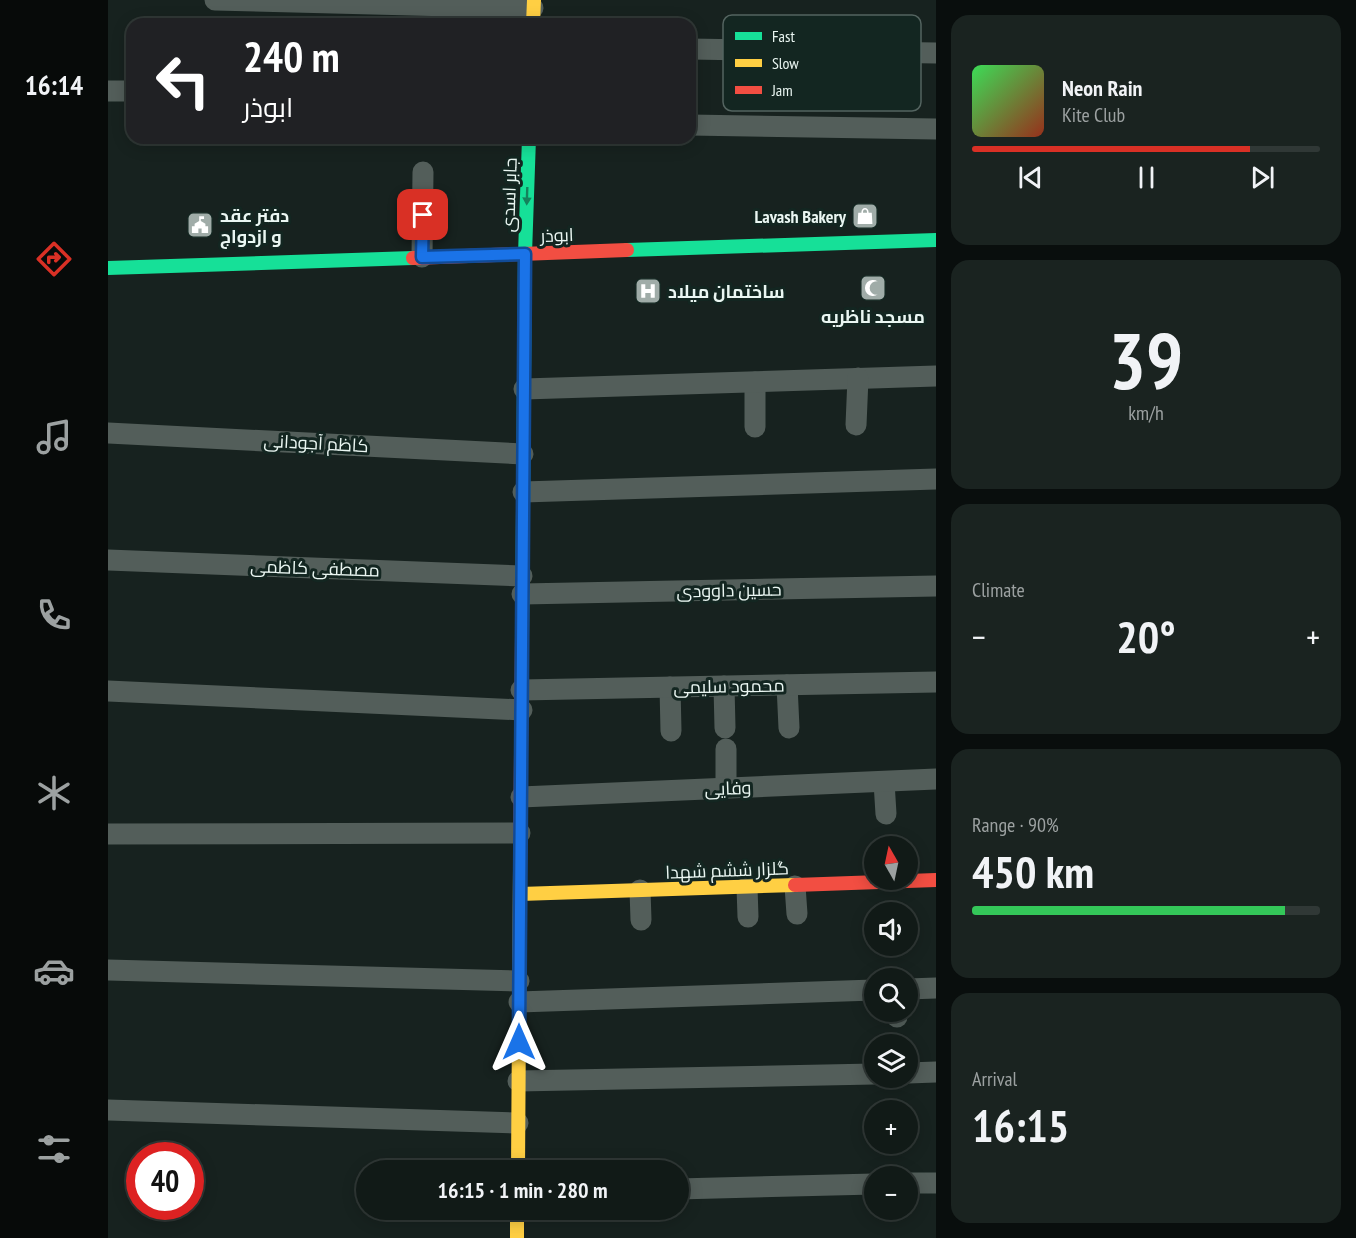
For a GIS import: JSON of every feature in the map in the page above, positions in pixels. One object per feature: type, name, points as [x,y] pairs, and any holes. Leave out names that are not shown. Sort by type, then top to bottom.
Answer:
[{"type":"street","points":[[215,0],[533,11]]},
{"type":"street","points":[[696,49],[723,50]]},
{"type":"street","points":[[921,53],[936,53]]},
{"type":"street","points":[[108,91],[126,91]]},
{"type":"street","points":[[696,125],[936,129]]},
{"type":"street","name":"جابر اسدی","points":[[518,1160],[525,254],[529,144]]},
{"type":"street","points":[[422,257],[423,172]]},
{"type":"street","name":"ابوذر","points":[[108,268],[936,240]]},
{"type":"street","points":[[524,389],[936,376]]},
{"type":"street","points":[[856,425],[858,378]]},
{"type":"street","points":[[754,382],[755,427]]},
{"type":"street","name":"کاظم آجودانی","points":[[108,433],[524,454]]},
{"type":"street","points":[[523,492],[936,479]]},
{"type":"street","name":"مصطفی کاظمی","points":[[108,560],[522,585]]},
{"type":"street","name":"حسین داوودی","points":[[522,585],[936,586]]},
{"type":"street","name":"محمود سلیمی","points":[[108,691],[521,700],[670,687],[936,682]]},
{"type":"street","points":[[787,685],[789,728]]},
{"type":"street","points":[[724,686],[726,788]]},
{"type":"street","points":[[670,687],[671,732]]},
{"type":"street","name":"وفایی","points":[[521,797],[936,779]]},
{"type":"street","points":[[884,782],[885,814]]},
{"type":"street","points":[[108,834],[520,833]]},
{"type":"street","name":"گلزار ششم شهدا","points":[[520,894],[936,880]]},
{"type":"street","points":[[795,886],[797,914]]},
{"type":"street","points":[[747,887],[748,917]]},
{"type":"street","points":[[640,890],[641,920]]},
{"type":"street","points":[[108,970],[519,981]]},
{"type":"street","points":[[918,989],[936,988]]},
{"type":"street","points":[[519,1002],[864,990]]},
{"type":"street","points":[[918,1073],[936,1072]]},
{"type":"street","points":[[518,1081],[864,1074]]},
{"type":"street","points":[[108,1110],[518,1124]]},
{"type":"street","points":[[918,1184],[936,1183]]},
{"type":"street","points":[[689,1189],[864,1184]]},
{"type":"street","points":[[517,1220],[517,1238]]},
{"type":"traffic: fast","points":[[522,637],[525,254],[529,144]]},
{"type":"traffic: fast","points":[[627,250],[936,240]]},
{"type":"traffic: fast","points":[[108,268],[413,258]]},
{"type":"traffic: slow","points":[[533,18],[534,0]]},
{"type":"traffic: slow","points":[[518,1160],[520,870]]},
{"type":"traffic: slow","points":[[520,894],[795,885]]},
{"type":"traffic: slow","points":[[517,1220],[517,1238]]},
{"type":"traffic: jam","points":[[413,258],[627,250]]},
{"type":"traffic: jam","points":[[520,870],[522,637]]},
{"type":"traffic: jam","points":[[795,885],[936,880]]},
{"type":"place","name":"Lavash Bakery","points":[[865,216]]},
{"type":"place","name":"دفتر عقد و ازدواج","points":[[200,225]]},
{"type":"place","name":"مسجد ناظریه","points":[[873,288]]},
{"type":"place","name":"ساختمان میلاد","points":[[648,291]]},
{"type":"route","points":[[423,215],[422,257],[525,254],[519,1042]]}]
